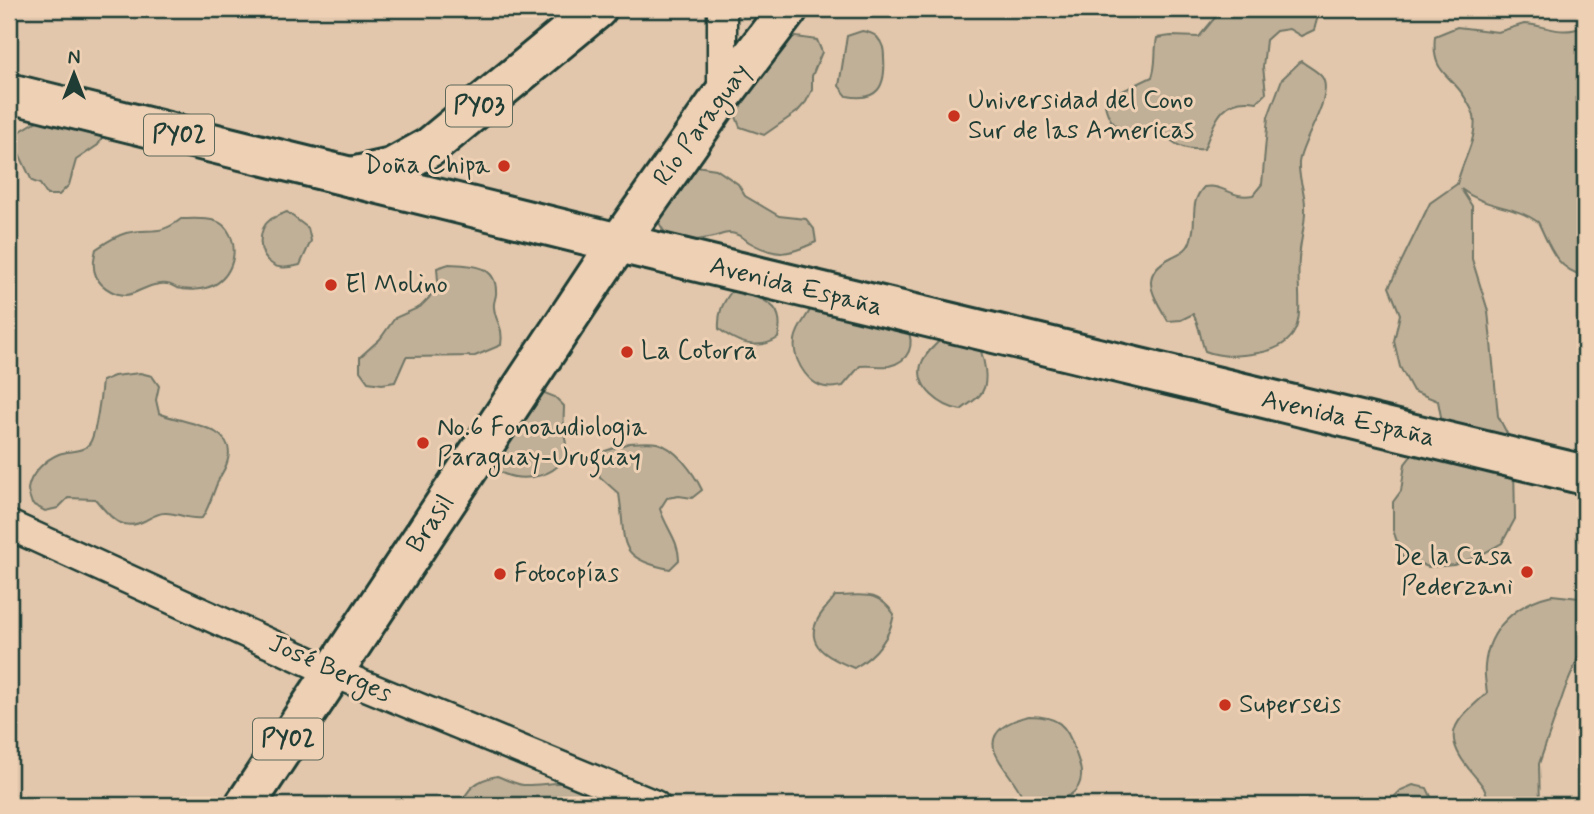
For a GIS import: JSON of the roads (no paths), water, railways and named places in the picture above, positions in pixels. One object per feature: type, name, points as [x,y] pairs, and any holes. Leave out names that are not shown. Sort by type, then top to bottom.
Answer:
[{"type":"main road","name":"PY03","points":[[349,177],[391,168],[430,147],[597,9]]},
{"type":"main road","name":"Río Paraguay","points":[[619,243],[722,96],[788,9]]},
{"type":"main road","name":"Avenida España","points":[[9,93],[1585,475]]},
{"type":"main road","name":"Brasil","points":[[245,805],[619,243]]},
{"type":"street","points":[[722,9],[722,96]]},
{"type":"street","name":"José Berges","points":[[9,525],[332,672],[655,805]]},
{"type":"place","name":"Universidad del Cono Sur de las Americas","points":[[954,116]]},
{"type":"place","name":"Doña Chipa","points":[[504,166]]},
{"type":"place","name":"El Molino","points":[[331,285]]},
{"type":"place","name":"La Cotorra","points":[[627,352]]},
{"type":"place","name":"No.6 Fonoaudiologia Paraguay-Uruguay","points":[[423,443]]},
{"type":"place","name":"De la Casa Pederzani","points":[[1527,572]]},
{"type":"place","name":"Fotocopías","points":[[500,574]]},
{"type":"place","name":"Superseis","points":[[1225,705]]}]
